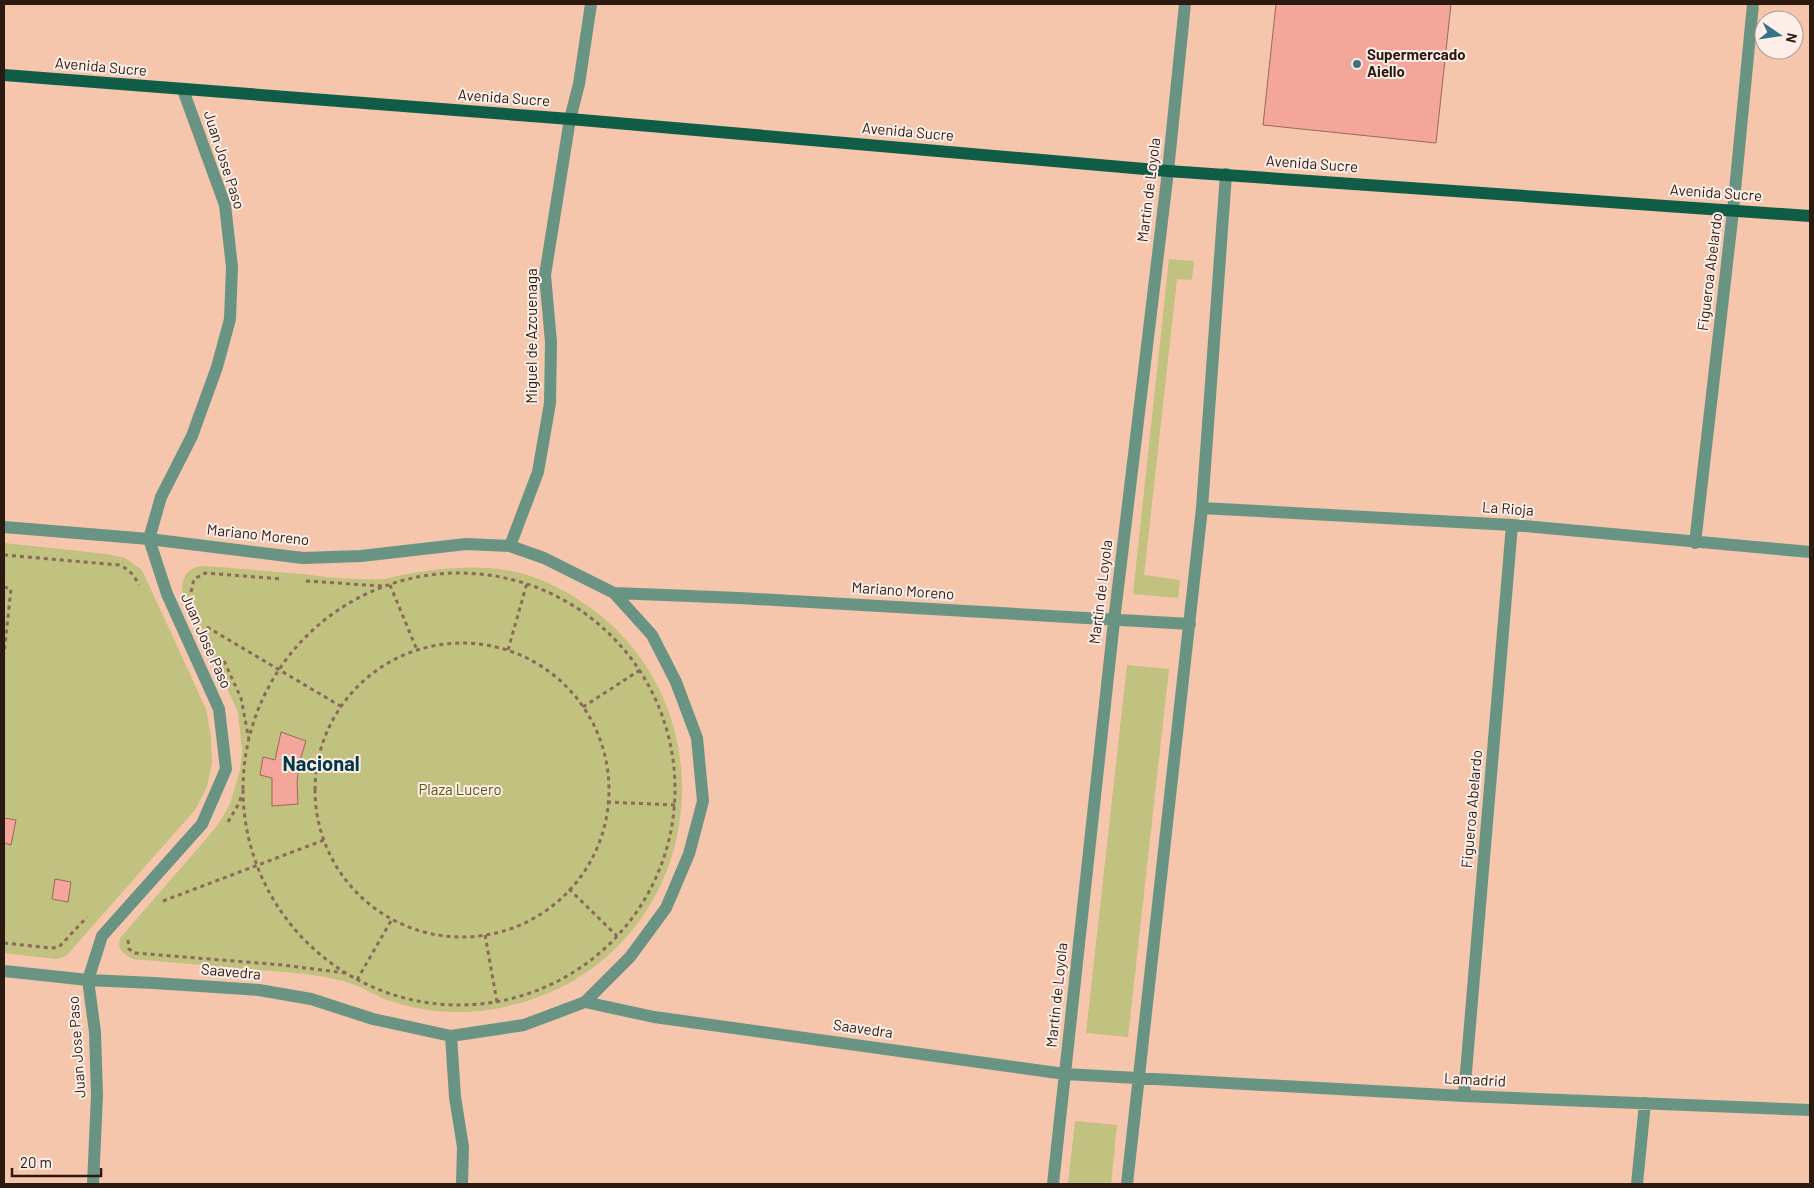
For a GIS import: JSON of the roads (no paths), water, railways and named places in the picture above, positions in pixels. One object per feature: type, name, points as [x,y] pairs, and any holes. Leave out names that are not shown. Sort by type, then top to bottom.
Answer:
[{"type":"main road","name":"Avenida Sucre","points":[[4,74],[1168,171],[1810,216]]},
{"type":"street","name":"Miguel de Azcuenaga","points":[[510,546],[538,472],[550,403],[551,342],[545,275],[570,120],[579,84],[591,4]]},
{"type":"street","name":"Martín de Loyola","points":[[1053,1184],[1114,621],[1168,171],[1185,4]]},
{"type":"street","name":"Figueroa Abelardo","points":[[1695,542],[1733,211],[1753,4]]},
{"type":"street","name":"Juan Jose Paso","points":[[93,1184],[97,1095],[95,1032],[88,980],[102,936],[202,824],[226,769],[220,709],[168,594],[149,539],[161,497],[192,436],[217,367],[230,319],[232,266],[225,205],[183,90]]},
{"type":"street","points":[[1127,1184],[1202,508],[1226,174]]},
{"type":"street","name":"La Rioja","points":[[1202,508],[1512,525],[1810,552]]},
{"type":"street","name":"Figueroa Abelardo","points":[[1464,1096],[1512,525]]},
{"type":"street","name":"Mariano Moreno","points":[[4,527],[149,539],[303,558],[361,556],[466,544],[510,546]]},
{"type":"street","points":[[462,1184],[463,1147],[455,1097],[451,1036],[524,1024],[584,1002],[630,957],[666,908],[689,854],[702,801],[697,738],[676,682],[652,635],[614,593],[544,558],[510,546]]},
{"type":"street","name":"Mariano Moreno","points":[[614,593],[739,598],[1190,624]]},
{"type":"street","name":"Saavedra","points":[[4,972],[88,980],[154,982],[259,990],[311,999],[373,1019],[451,1036]]},
{"type":"street","name":"Saavedra","points":[[584,1002],[654,1017],[1065,1074],[1138,1079]]},
{"type":"street","name":"Lamadrid","points":[[1138,1079],[1464,1096],[1810,1110]]},
{"type":"street","points":[[1637,1184],[1645,1104]]},
{"type":"place","name":"Supermercado Aiello","points":[[1357,64]]},
{"type":"district","name":"Nacional","points":[[321,764]]},
{"type":"park label","name":"Plaza Lucero","points":[[460,790]]}]
